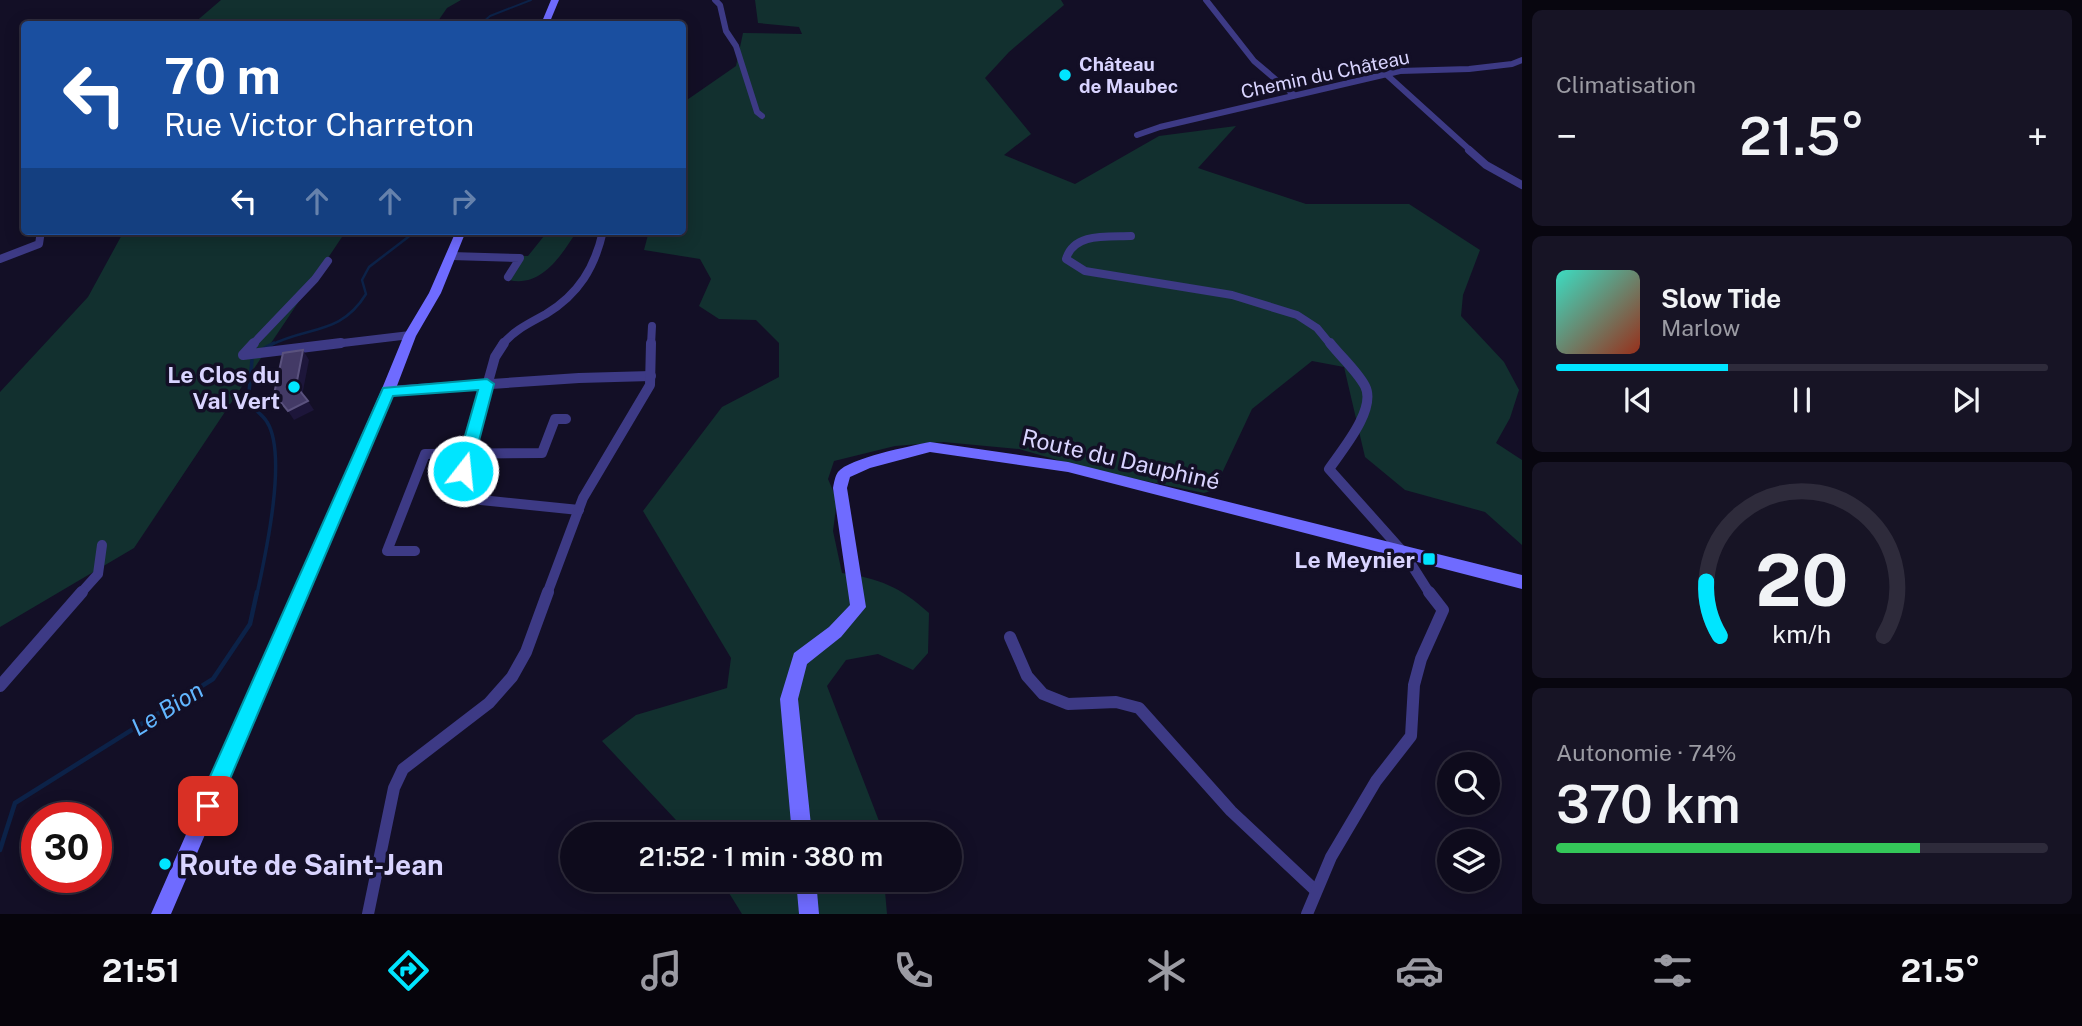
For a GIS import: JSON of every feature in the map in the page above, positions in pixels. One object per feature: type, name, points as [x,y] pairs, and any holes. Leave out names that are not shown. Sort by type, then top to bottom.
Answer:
[{"type":"street","points":[[546,21],[555,0]]},
{"type":"street","points":[[715,0],[720,5],[726,31],[736,46],[757,112],[762,117]]},
{"type":"street","points":[[1206,0],[1254,61],[1294,95]]},
{"type":"street","name":"Chemin du Château","points":[[1137,135],[1294,95],[1416,69],[1502,66],[1522,60]]},
{"type":"street","points":[[1387,75],[1486,165],[1522,185]]},
{"type":"street","points":[[0,259],[39,244],[40,235]]},
{"type":"street","points":[[162,914],[410,335],[421,320],[459,235]]},
{"type":"street","points":[[579,510],[481,500],[458,490],[487,384],[503,341],[517,328],[556,307],[580,287],[591,273],[603,235]]},
{"type":"street","points":[[1131,236],[1102,237],[1074,244],[1069,247],[1066,259],[1085,271],[1232,295],[1297,315],[1317,328],[1366,387],[1368,401],[1361,422],[1329,469],[1404,553],[1419,580],[1443,610],[1421,659],[1414,685],[1411,737],[1376,781],[1315,890],[1307,914]]},
{"type":"street","points":[[451,256],[520,258],[508,277]]},
{"type":"street","points":[[328,261],[315,279],[243,355],[410,335]]},
{"type":"street","points":[[369,914],[394,788],[402,769],[489,703],[512,677],[526,652],[583,498],[650,385],[652,326]]},
{"type":"street","points":[[388,391],[579,377],[651,376]]},
{"type":"street","points":[[415,551],[387,551],[425,454],[542,453],[555,419],[566,419]]},
{"type":"street","name":"Route du Dauphiné","points":[[801,822],[789,699],[800,659],[835,632],[858,607],[840,488],[844,474],[866,463],[930,447],[1068,467],[1522,582]]},
{"type":"street","points":[[0,686],[99,575],[102,545]]},
{"type":"street","points":[[1010,637],[1025,678],[1040,693],[1061,702],[1084,705],[1118,700],[1139,708],[1231,811],[1315,890]]},
{"type":"street","points":[[807,892],[809,914]]},
{"type":"green space","points":[[221,0],[461,0],[447,8],[438,21],[196,21]]},
{"type":"green space","points":[[755,0],[1061,0],[1064,5],[1009,52],[985,78],[1031,134],[1004,155],[1075,184],[1159,136],[1236,126],[1198,168],[1306,204],[1409,204],[1480,250],[1463,295],[1461,316],[1504,362],[1519,390],[1510,418],[1496,443],[1522,460],[1522,545],[1485,512],[1405,490],[1365,457],[1344,367],[1312,361],[1252,409],[1214,490],[1204,493],[1092,470],[1019,449],[943,442],[895,446],[834,461],[828,479],[837,500],[833,531],[842,573],[888,585],[908,596],[929,613],[928,653],[913,670],[878,654],[846,660],[827,686],[879,822],[678,822],[602,741],[636,715],[727,688],[731,658],[643,511],[722,407],[779,377],[779,343],[756,320],[719,319],[699,306],[711,279],[700,259],[644,250],[648,235],[686,235],[686,101],[736,66],[743,33],[802,34],[799,27],[758,23]]},
{"type":"green space","points":[[122,235],[343,235],[134,548],[0,627],[0,392],[88,297]]},
{"type":"green space","points":[[545,235],[574,235],[558,259],[541,274],[521,281],[509,280],[523,256],[528,256]]},
{"type":"green space","points":[[728,892],[885,892],[887,914],[742,914]]},
{"type":"building","points":[[303,350],[296,386],[308,401],[288,411],[274,394],[283,353]]},
{"type":"waterway","name":"Le Bion","points":[[484,21],[490,16],[531,0]]},
{"type":"waterway","name":"Le Bion","points":[[271,345],[323,328],[346,317],[366,294],[362,280],[369,267],[411,235]]},
{"type":"waterway","name":"Le Bion","points":[[263,349],[274,343]]},
{"type":"waterway","name":"Le Bion","points":[[252,360],[248,403],[267,422],[273,437],[275,458],[273,506],[257,594]]},
{"type":"waterway","name":"Le Bion","points":[[0,850],[15,803],[213,679],[250,624],[257,592]]},
{"type":"place","name":"Château de Maubec","points":[[1065,75]]},
{"type":"place","name":"Le Clos du Val Vert","points":[[294,387]]},
{"type":"place","name":"Le Meynier","points":[[1429,559]]},
{"type":"place","name":"Route de Saint-Jean","points":[[165,864]]},
{"type":"route","points":[[208,806],[388,391],[487,384],[463,471]]}]
